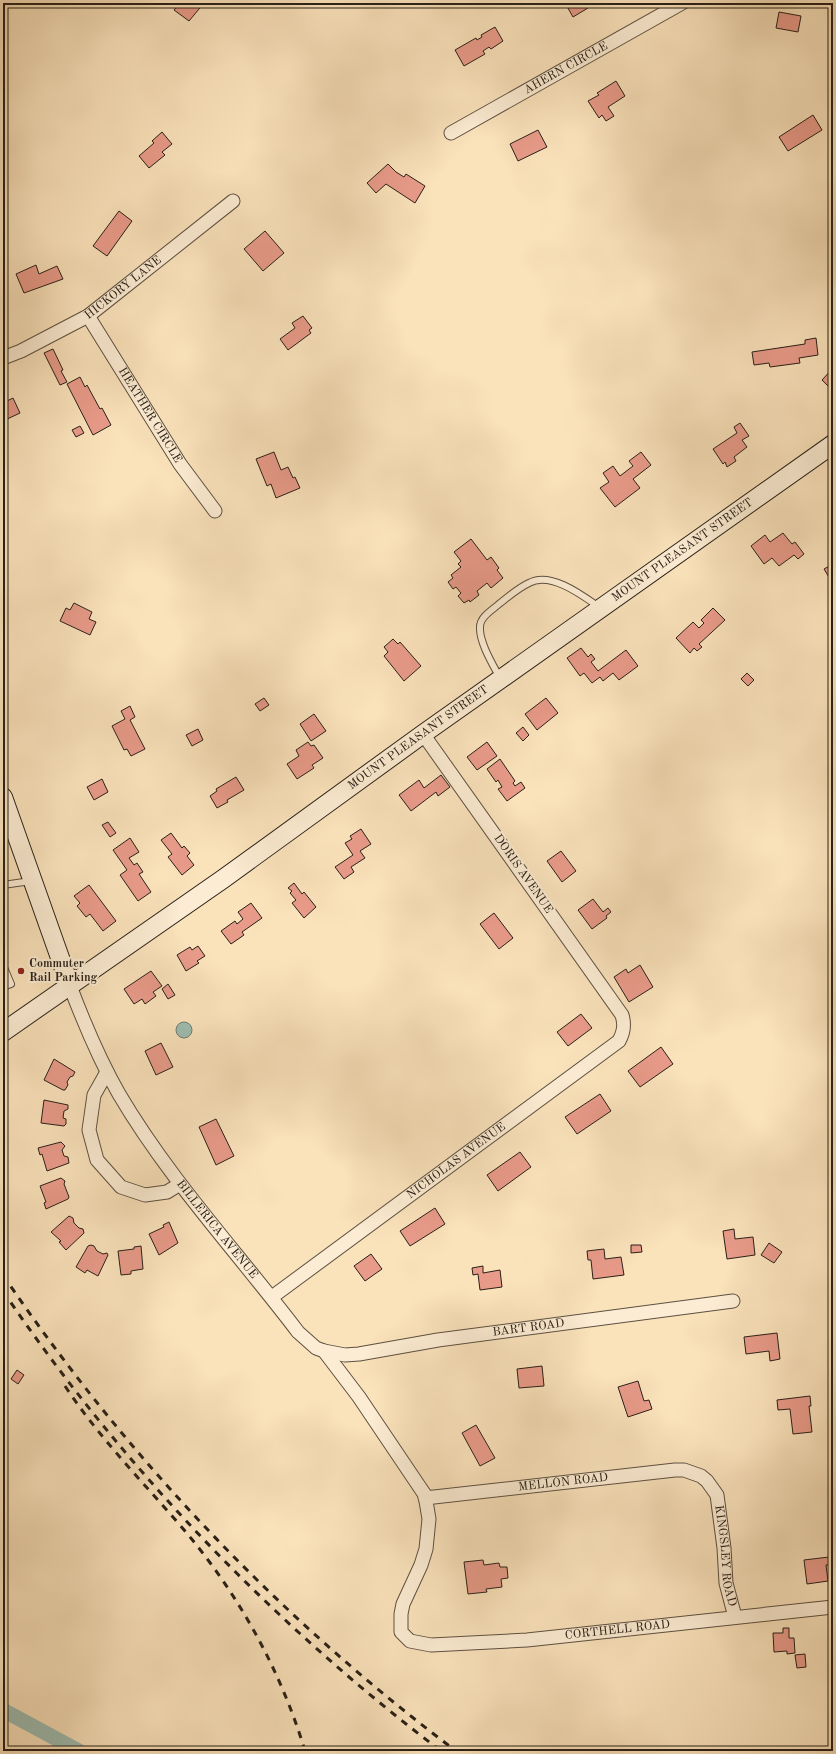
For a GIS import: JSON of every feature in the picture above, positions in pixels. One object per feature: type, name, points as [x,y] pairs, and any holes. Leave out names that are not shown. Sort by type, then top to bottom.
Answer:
[{"type":"main road","name":"MOUNT PLEASANT STREET","points":[[3,1032],[223,879],[423,734],[833,444]]},
{"type":"main road","name":"BILLERICA AVENUE","points":[[3,798],[9,831],[34,881],[70,986]]},
{"type":"street","name":"AHERN CIRCLE","points":[[451,133],[682,3]]},
{"type":"street","name":"HICKORY LANE","points":[[3,358],[21,351],[88,316],[233,201]]},
{"type":"street","name":"HEATHER CIRCLE","points":[[88,316],[180,464],[215,511]]},
{"type":"street","name":"DORIS AVENUE","points":[[423,734],[622,1015]]},
{"type":"street","name":"BILLERICA AVENUE","points":[[70,986],[89,1034],[107,1072],[133,1116],[180,1184],[298,1332],[316,1348],[324,1351],[418,1484],[425,1498],[428,1520],[426,1549],[422,1565],[403,1604],[400,1624],[401,1632],[404,1636]]},
{"type":"street","name":"NICHOLAS AVENUE","points":[[272,1298],[619,1041],[624,1028],[622,1015]]},
{"type":"street","points":[[107,1072],[94,1095],[89,1130],[97,1160],[121,1187],[145,1195],[167,1192],[180,1184]]},
{"type":"street","name":"BART ROAD","points":[[324,1351],[345,1355],[359,1354],[445,1339],[734,1301]]},
{"type":"street","name":"MELLON ROAD","points":[[425,1498],[675,1470],[684,1470],[701,1476]]},
{"type":"street","name":"KINGSLEY ROAD","points":[[701,1476],[708,1481],[717,1495],[724,1548],[726,1583],[735,1617]]},
{"type":"street","name":"CORTHELL ROAD","points":[[404,1636],[410,1641],[431,1645],[527,1640],[833,1607]]},
{"type":"lane","points":[[501,680],[483,642],[480,633],[480,625],[484,616],[506,598],[530,582],[539,580],[550,581],[576,591],[601,609]]},
{"type":"lane","points":[[3,885],[34,881]]},
{"type":"lane","points":[[3,965],[11,984],[3,987]]},
{"type":"shaded area","points":[[184,1022],[191,1027],[192,1030],[187,1037],[184,1038],[177,1033],[176,1030],[181,1023]]},
{"type":"building","points":[[180,3],[204,3],[189,21],[174,10]]},
{"type":"building","points":[[565,3],[596,3],[586,6],[588,8],[573,17]]},
{"type":"building","points":[[779,12],[801,16],[798,32],[776,28]]},
{"type":"building","points":[[495,27],[503,41],[491,49],[489,47],[483,51],[485,54],[464,66],[455,50],[476,38],[477,40],[482,37],[481,35]]},
{"type":"building","points":[[616,81],[625,96],[608,107],[614,116],[606,121],[602,115],[599,118],[588,101],[599,95],[597,93]]},
{"type":"building","points":[[813,115],[822,130],[788,151],[779,137]]},
{"type":"building","points":[[538,130],[547,147],[518,161],[510,144]]},
{"type":"building","points":[[162,132],[172,144],[162,152],[165,155],[149,168],[139,156],[154,143],[152,141]]},
{"type":"building","points":[[388,164],[404,177],[406,174],[425,186],[415,203],[386,184],[376,193],[367,183]]},
{"type":"building","points":[[119,211],[132,221],[107,256],[93,246]]},
{"type":"building","points":[[265,231],[284,253],[263,271],[244,249]]},
{"type":"building","points":[[36,265],[39,274],[57,266],[63,279],[24,293],[16,274]]},
{"type":"building","points":[[303,316],[312,328],[309,330],[311,333],[288,350],[280,339],[295,328],[292,323]]},
{"type":"building","points":[[816,338],[818,355],[799,358],[800,363],[770,367],[769,363],[754,365],[752,352],[805,344],[805,340]]},
{"type":"building","points":[[53,349],[63,370],[61,371],[67,382],[60,385],[44,353]]},
{"type":"building","points":[[833,368],[833,391],[822,380]]},
{"type":"building","points":[[80,377],[85,387],[87,385],[100,409],[102,408],[111,425],[93,435],[67,384]]},
{"type":"building","points":[[13,398],[20,413],[3,421],[3,403]]},
{"type":"building","points":[[740,423],[749,436],[742,440],[747,447],[734,457],[736,461],[727,467],[725,462],[723,464],[713,449],[737,433],[734,427]]},
{"type":"building","points":[[80,426],[84,433],[76,437],[72,430]]},
{"type":"building","points":[[274,452],[281,470],[288,467],[300,488],[276,498],[271,484],[267,486],[256,459]]},
{"type":"building","points":[[641,452],[651,465],[633,479],[640,488],[615,507],[600,488],[609,482],[603,473],[613,466],[620,476],[633,466],[629,461]]},
{"type":"building","points":[[783,533],[792,544],[795,542],[804,554],[798,559],[794,555],[779,566],[772,558],[764,564],[751,546],[765,535],[770,542]]},
{"type":"building","points":[[471,539],[487,560],[491,557],[499,568],[497,570],[503,578],[491,588],[487,583],[477,591],[479,595],[470,602],[469,600],[464,603],[458,596],[461,593],[456,587],[453,589],[448,582],[453,578],[451,575],[461,567],[458,564],[461,561],[454,552]]},
{"type":"building","points":[[833,564],[833,584],[824,569]]},
{"type":"building","points":[[74,603],[92,612],[89,619],[96,622],[90,635],[60,621],[66,608],[70,610]]},
{"type":"building","points":[[713,608],[725,620],[699,644],[702,647],[697,651],[694,648],[690,653],[676,638],[693,622],[699,628],[704,623],[701,620]]},
{"type":"building","points":[[393,639],[398,644],[400,642],[421,666],[404,681],[384,656],[388,652],[384,647]]},
{"type":"building","points":[[581,648],[588,657],[591,654],[595,659],[591,662],[598,671],[626,650],[638,666],[619,680],[613,673],[603,681],[600,677],[592,683],[584,673],[580,676],[567,658]]},
{"type":"building","points":[[747,673],[754,680],[748,686],[741,679]]},
{"type":"building","points":[[264,698],[269,705],[260,711],[255,704]]},
{"type":"building","points":[[546,698],[558,713],[537,730],[525,714]]},
{"type":"building","points":[[130,706],[135,717],[130,720],[145,749],[131,756],[127,749],[124,750],[112,726],[125,719],[121,711]]},
{"type":"building","points":[[314,714],[326,731],[311,741],[300,724]]},
{"type":"building","points":[[523,727],[529,735],[523,741],[516,733]]},
{"type":"building","points":[[198,729],[203,740],[192,746],[186,735]]},
{"type":"building","points":[[308,742],[311,746],[314,745],[323,758],[312,765],[314,768],[297,779],[287,764],[299,756],[296,750]]},
{"type":"building","points":[[487,742],[497,756],[477,770],[467,757]]},
{"type":"building","points":[[500,759],[515,781],[513,783],[515,786],[521,782],[525,788],[507,801],[498,789],[502,787],[498,780],[496,782],[487,769]]},
{"type":"building","points":[[441,775],[450,787],[438,796],[436,792],[411,811],[399,795],[419,780],[424,788]]},
{"type":"building","points":[[236,777],[244,790],[217,808],[210,796],[217,791],[216,789]]},
{"type":"building","points":[[102,779],[108,792],[94,800],[87,787]]},
{"type":"building","points":[[108,822],[116,833],[110,837],[102,825]]},
{"type":"building","points":[[361,829],[371,844],[360,851],[365,858],[351,867],[354,872],[344,879],[335,867],[353,855],[345,843],[352,839],[350,836]]},
{"type":"building","points":[[171,833],[182,848],[184,846],[190,853],[187,856],[194,865],[182,875],[168,857],[172,854],[161,840]]},
{"type":"building","points":[[130,838],[139,852],[129,858],[134,865],[137,863],[143,872],[139,874],[151,892],[138,901],[120,875],[127,870],[113,850]]},
{"type":"building","points":[[561,851],[576,871],[562,882],[547,861]]},
{"type":"building","points":[[294,883],[302,894],[304,892],[316,907],[304,918],[292,903],[296,900],[290,893],[292,891],[288,888]]},
{"type":"building","points":[[89,885],[116,921],[103,931],[90,914],[86,917],[77,906],[80,903],[74,896]]},
{"type":"building","points":[[593,899],[603,912],[608,908],[611,912],[606,916],[607,918],[592,929],[578,910]]},
{"type":"building","points":[[251,903],[262,918],[242,932],[244,935],[231,944],[221,931],[235,921],[237,924],[243,919],[238,912]]},
{"type":"building","points":[[494,913],[513,938],[499,949],[480,924]]},
{"type":"building","points":[[198,946],[205,956],[197,961],[199,963],[186,971],[177,955],[190,947],[192,950]]},
{"type":"building","points":[[640,965],[653,987],[629,1002],[614,977],[626,969],[628,973]]},
{"type":"building","points":[[151,971],[162,986],[153,992],[156,996],[145,1004],[142,999],[134,1004],[124,989]]},
{"type":"building","points":[[168,984],[175,995],[168,999],[162,989]]},
{"type":"building","points":[[581,1014],[592,1028],[568,1046],[557,1032]]},
{"type":"building","points":[[161,1043],[173,1067],[156,1075],[145,1051]]},
{"type":"building","points":[[661,1047],[673,1064],[640,1087],[628,1071]]},
{"type":"building","points":[[54,1059],[75,1072],[67,1082],[68,1085],[65,1090],[44,1080]]},
{"type":"building","points":[[600,1094],[611,1111],[577,1134],[565,1117]]},
{"type":"building","points":[[44,1100],[68,1105],[68,1109],[64,1111],[63,1118],[66,1119],[66,1124],[64,1126],[41,1123]]},
{"type":"building","points":[[216,1119],[234,1156],[216,1165],[199,1127]]},
{"type":"building","points":[[61,1142],[65,1146],[62,1150],[64,1156],[68,1157],[69,1163],[47,1171],[42,1154],[40,1155],[38,1148]]},
{"type":"building","points":[[520,1152],[531,1167],[498,1191],[487,1175]]},
{"type":"building","points":[[61,1178],[65,1181],[64,1184],[69,1197],[68,1199],[46,1209],[44,1203],[46,1202],[40,1186]]},
{"type":"building","points":[[435,1208],[445,1224],[410,1246],[400,1231]]},
{"type":"building","points":[[69,1216],[73,1218],[74,1223],[79,1228],[83,1229],[84,1233],[66,1250],[59,1242],[61,1241],[51,1232]]},
{"type":"building","points":[[169,1222],[178,1243],[159,1255],[149,1234],[164,1227],[163,1225]]},
{"type":"building","points":[[734,1229],[735,1239],[753,1237],[755,1255],[727,1259],[723,1231]]},
{"type":"building","points":[[769,1243],[782,1252],[774,1263],[761,1255]]},
{"type":"building","points":[[631,1245],[641,1245],[642,1252],[631,1253]]},
{"type":"building","points":[[88,1246],[94,1246],[97,1251],[103,1254],[107,1253],[108,1255],[98,1276],[87,1270],[85,1273],[76,1267]]},
{"type":"building","points":[[141,1246],[143,1269],[131,1271],[131,1274],[121,1275],[118,1251],[134,1249],[134,1247]]},
{"type":"building","points":[[604,1249],[605,1259],[621,1257],[624,1275],[593,1279],[591,1260],[588,1260],[587,1251]]},
{"type":"building","points":[[371,1254],[382,1269],[365,1281],[354,1266]]},
{"type":"building","points":[[483,1266],[483,1273],[500,1270],[502,1287],[480,1290],[478,1274],[473,1275],[472,1268]]},
{"type":"building","points":[[777,1333],[780,1359],[770,1361],[769,1351],[746,1354],[744,1337]]},
{"type":"building","points":[[542,1366],[544,1386],[519,1388],[517,1369]]},
{"type":"building","points":[[17,1370],[24,1375],[18,1384],[11,1379]]},
{"type":"building","points":[[638,1381],[644,1401],[649,1400],[652,1409],[628,1417],[618,1387]]},
{"type":"building","points":[[810,1396],[811,1406],[809,1406],[812,1432],[793,1434],[790,1409],[778,1410],[777,1400]]},
{"type":"building","points":[[476,1425],[495,1458],[480,1466],[462,1433]]},
{"type":"building","points":[[829,1557],[830,1565],[826,1565],[828,1581],[807,1584],[804,1560]]},
{"type":"building","points":[[483,1560],[484,1565],[499,1563],[500,1567],[507,1567],[508,1578],[501,1579],[502,1587],[486,1589],[487,1592],[468,1594],[464,1562]]},
{"type":"building","points":[[783,1628],[789,1628],[789,1638],[794,1638],[795,1653],[787,1654],[787,1651],[774,1652],[773,1633],[783,1633]]},
{"type":"building","points":[[805,1654],[806,1667],[797,1668],[795,1655]]},
{"type":"waterway","points":[[3,1710],[79,1751]]},
{"type":"railway","points":[[3,1275],[51,1343],[101,1408],[154,1471],[210,1532],[267,1590],[328,1646],[391,1700],[456,1751]]},
{"type":"railway","points":[[3,1291],[49,1356],[98,1419],[149,1480],[203,1539],[260,1596],[318,1650],[379,1702],[441,1751]]},
{"type":"railway","points":[[65,1386],[108,1443],[185,1531],[223,1581],[271,1663],[284,1692],[305,1751]]},
{"type":"place","name":"Commuter Rail Parking","points":[[21,971]]}]
